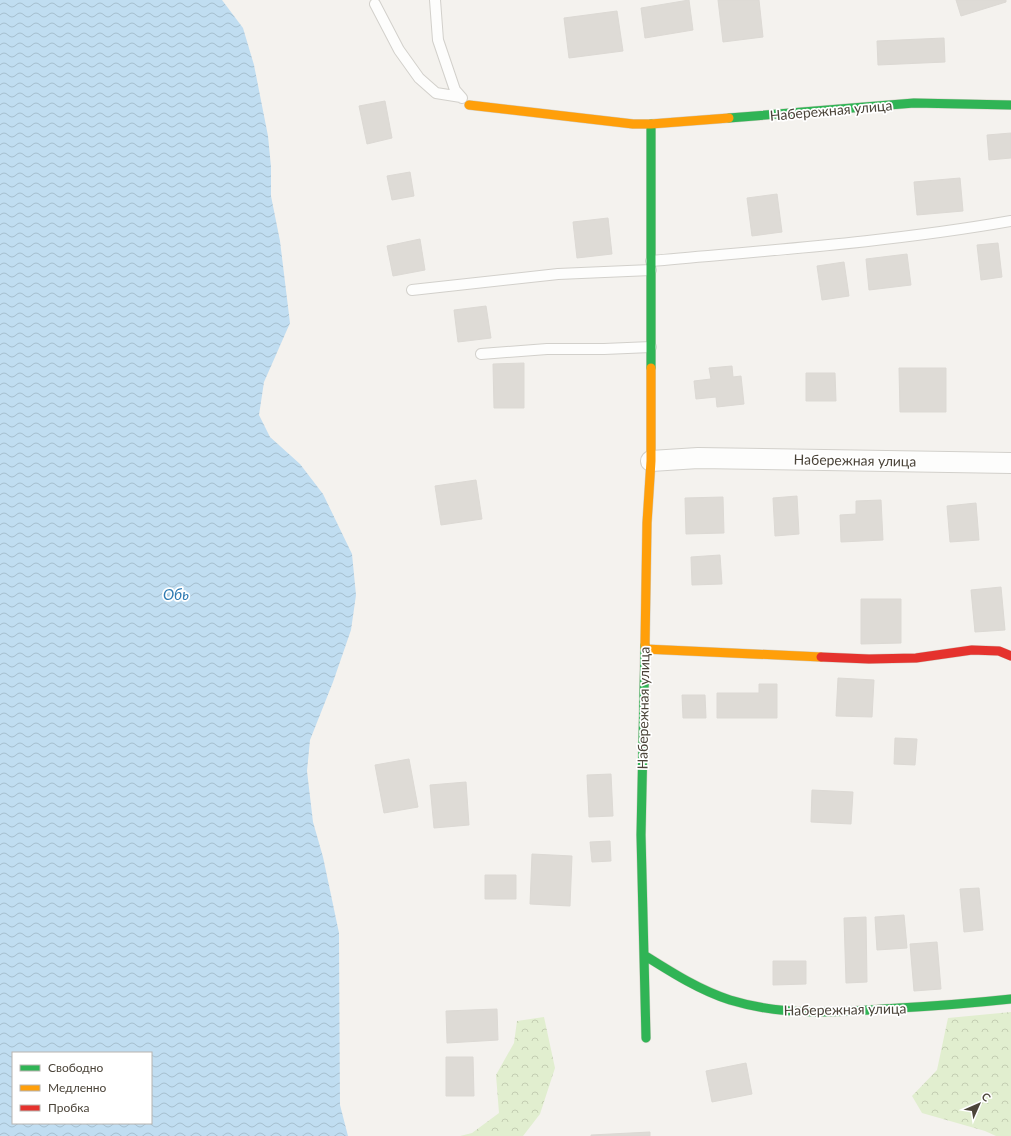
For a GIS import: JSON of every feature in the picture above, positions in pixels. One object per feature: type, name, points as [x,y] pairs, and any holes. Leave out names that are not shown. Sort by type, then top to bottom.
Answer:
[{"type":"street","name":"Набережная улица","points":[[469,105],[633,124],[651,124],[914,103],[1011,104]]},
{"type":"street","name":"Набережная улица","points":[[646,1038],[641,835],[647,523],[651,461],[651,124]]},
{"type":"street","name":"Набережная улица","points":[[651,461],[698,458],[1011,463]]},
{"type":"street","points":[[645,649],[869,659],[916,658],[972,650],[999,651],[1011,656]]},
{"type":"street","name":"Набережная улица","points":[[644,955],[706,991],[730,1000],[764,1009],[790,1012],[855,1012],[978,1003],[1011,999]]},
{"type":"lane","points":[[435,0],[438,40],[455,90],[469,105]]},
{"type":"lane","points":[[375,4],[399,50],[419,78],[436,93],[461,97]]},
{"type":"lane","points":[[412,290],[809,247],[1011,221]]},
{"type":"lane","points":[[481,354],[547,349],[651,347]]},
{"type":"green space","points":[[1011,1012],[1011,1136],[996,1136],[985,1131],[922,1113],[912,1096],[937,1070],[948,1018]]},
{"type":"green space","points":[[544,1017],[555,1068],[540,1114],[523,1136],[460,1136],[472,1133],[499,1113],[496,1075],[514,1043],[517,1021]]},
{"type":"water","name":"Обь","points":[[0,0],[222,0],[243,28],[254,65],[268,136],[271,167],[271,196],[280,241],[290,323],[264,382],[259,415],[270,437],[300,464],[323,494],[352,554],[356,595],[351,630],[333,682],[310,740],[307,771],[313,822],[323,857],[339,933],[340,1105],[348,1136],[0,1136]]},
{"type":"building","points":[[689,0],[693,30],[645,38],[641,8]]},
{"type":"building","points":[[718,0],[759,0],[763,37],[723,42]]},
{"type":"building","points":[[956,0],[1006,0],[1006,2],[961,16]]},
{"type":"building","points":[[617,11],[623,51],[569,58],[564,18]]},
{"type":"building","points":[[944,38],[945,62],[878,65],[877,41]]},
{"type":"building","points":[[385,101],[392,138],[367,144],[359,106]]},
{"type":"building","points":[[1011,133],[1011,158],[989,160],[987,135]]},
{"type":"building","points":[[410,172],[414,196],[392,200],[387,176]]},
{"type":"building","points":[[960,178],[963,211],[917,215],[914,182]]},
{"type":"building","points":[[777,194],[782,232],[752,236],[747,198]]},
{"type":"building","points":[[608,218],[612,254],[577,258],[573,222]]},
{"type":"building","points":[[420,239],[425,270],[393,276],[387,246]]},
{"type":"building","points":[[998,243],[1002,277],[981,280],[977,245]]},
{"type":"building","points":[[907,254],[911,285],[869,290],[866,259]]},
{"type":"building","points":[[844,262],[849,296],[822,300],[817,266]]},
{"type":"building","points":[[486,306],[491,338],[458,342],[454,310]]},
{"type":"building","points":[[524,363],[524,408],[494,408],[493,364]]},
{"type":"building","points":[[732,366],[733,377],[741,376],[744,404],[717,407],[716,397],[696,399],[694,381],[711,379],[709,368]]},
{"type":"building","points":[[899,368],[946,368],[946,412],[900,412]]},
{"type":"building","points":[[806,373],[835,373],[836,401],[806,401]]},
{"type":"building","points":[[476,480],[482,519],[441,525],[435,486]]},
{"type":"building","points":[[797,496],[799,534],[775,536],[773,498]]},
{"type":"building","points":[[723,497],[724,533],[686,534],[685,498]]},
{"type":"building","points":[[881,500],[883,540],[841,542],[840,515],[856,514],[856,501]]},
{"type":"building","points":[[976,503],[979,540],[950,542],[947,506]]},
{"type":"building","points":[[720,555],[722,584],[692,585],[691,557]]},
{"type":"building","points":[[1001,587],[1005,630],[975,632],[971,590]]},
{"type":"building","points":[[861,599],[901,599],[901,643],[861,644]]},
{"type":"building","points":[[838,678],[874,680],[872,717],[836,716]]},
{"type":"building","points":[[759,684],[777,684],[777,718],[717,718],[717,693],[759,693]]},
{"type":"building","points":[[682,695],[705,695],[706,718],[683,718]]},
{"type":"building","points":[[895,738],[917,739],[915,765],[894,764]]},
{"type":"building","points":[[409,759],[418,807],[384,813],[375,765]]},
{"type":"building","points":[[611,774],[613,816],[589,817],[587,775]]},
{"type":"building","points":[[466,782],[469,825],[434,828],[430,785]]},
{"type":"building","points":[[812,790],[853,792],[851,824],[811,822]]},
{"type":"building","points":[[610,841],[611,861],[592,862],[590,842]]},
{"type":"building","points":[[532,854],[572,856],[570,906],[530,904]]},
{"type":"building","points":[[485,875],[516,875],[516,899],[485,899]]},
{"type":"building","points":[[979,888],[983,930],[964,932],[960,889]]},
{"type":"building","points":[[904,915],[907,948],[877,950],[875,917]]},
{"type":"building","points":[[866,917],[867,982],[846,983],[844,918]]},
{"type":"building","points":[[937,942],[941,989],[914,991],[910,944]]},
{"type":"building","points":[[773,961],[806,961],[806,984],[773,985]]},
{"type":"building","points":[[497,1009],[498,1040],[447,1043],[446,1011]]},
{"type":"building","points":[[446,1057],[473,1057],[474,1096],[446,1096]]},
{"type":"building","points":[[746,1063],[752,1094],[712,1102],[706,1071]]},
{"type":"building","points":[[650,1132],[650,1136],[591,1136],[591,1135]]},
{"type":"traffic: fast","points":[[729,118],[914,103],[1011,105]]},
{"type":"traffic: fast","points":[[651,124],[651,368]]},
{"type":"traffic: fast","points":[[645,645],[641,835],[646,1038]]},
{"type":"traffic: fast","points":[[644,955],[664,968],[707,991],[730,1000],[772,1009],[835,1012],[1011,999]]},
{"type":"traffic: slow","points":[[469,105],[633,124],[729,118]]},
{"type":"traffic: slow","points":[[645,645],[647,523],[651,461],[651,368]]},
{"type":"traffic: slow","points":[[645,649],[821,657]]},
{"type":"traffic: jam","points":[[821,657],[869,659],[916,658],[972,650],[999,651],[1011,656]]}]
